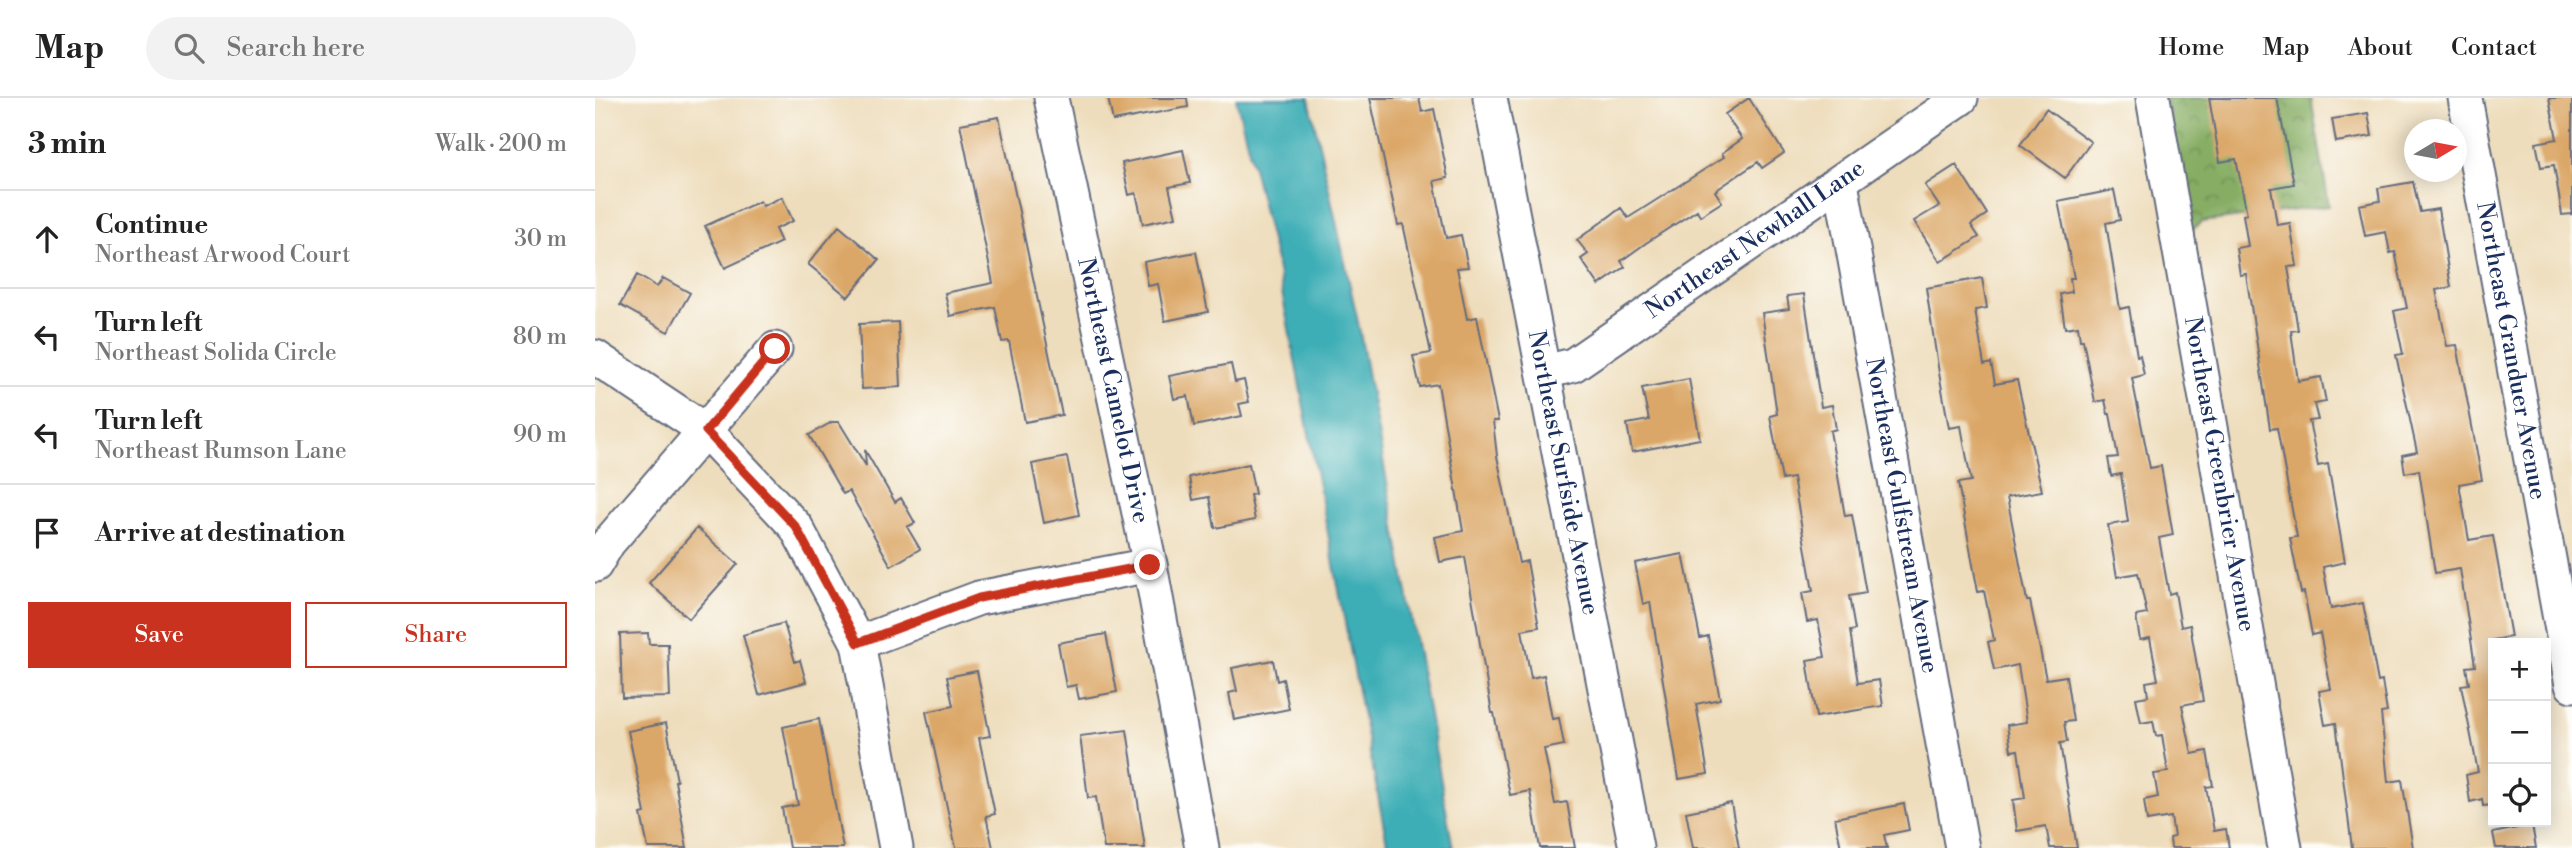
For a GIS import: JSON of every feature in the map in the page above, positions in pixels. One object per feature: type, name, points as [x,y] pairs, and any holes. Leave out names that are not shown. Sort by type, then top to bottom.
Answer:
[{"type":"street","name":"Northeast Camelot Drive","points":[[1051,98],[1150,565],[1202,848]]},
{"type":"street","name":"Northeast Surfside Avenue","points":[[1490,98],[1636,848]]},
{"type":"street","name":"Northeast Newhall Lane","points":[[1545,372],[1573,365],[1961,98]]},
{"type":"street","name":"Northeast Greenbrier Avenue","points":[[2153,98],[2285,848]]},
{"type":"street","name":"Northeast Granduer Avenue","points":[[2465,98],[2572,685]]},
{"type":"street","name":"Northeast Gulfstream Avenue","points":[[1841,183],[1962,848]]},
{"type":"street","points":[[595,565],[608,543],[775,349]]},
{"type":"street","points":[[595,357],[706,431],[796,527],[858,643],[896,848]]},
{"type":"street","points":[[858,643],[979,598],[1150,565]]},
{"type":"green space","points":[[2166,98],[2311,98],[2329,206],[2201,222],[2191,231]]},
{"type":"water","points":[[1236,98],[1309,98],[1359,327],[1453,848],[1388,848],[1276,261]]},
{"type":"building","points":[[1108,98],[1187,98],[1188,107],[1113,121]]},
{"type":"building","points":[[1370,98],[1419,98],[1422,112],[1434,109],[1448,178],[1434,181],[1446,238],[1461,235],[1468,267],[1457,268],[1467,319],[1477,317],[1498,421],[1493,421],[1497,456],[1519,563],[1527,561],[1539,627],[1522,630],[1531,678],[1544,675],[1552,719],[1559,718],[1564,745],[1544,749],[1555,804],[1567,802],[1575,848],[1540,848],[1530,791],[1510,795],[1492,713],[1465,557],[1440,562],[1435,537],[1463,531],[1438,384],[1420,387],[1413,356],[1431,353],[1403,224],[1398,225]]},
{"type":"building","points":[[1749,98],[1784,153],[1762,168],[1758,162],[1715,191],[1722,202],[1700,216],[1697,210],[1646,243],[1621,261],[1625,267],[1599,285],[1581,259],[1588,254],[1577,240],[1621,208],[1628,218],[1724,157],[1722,153],[1742,139],[1725,114]]},
{"type":"building","points":[[2209,98],[2277,98],[2294,184],[2271,188],[2277,225],[2290,223],[2297,266],[2288,267],[2298,330],[2291,331],[2298,381],[2321,377],[2326,402],[2314,404],[2318,420],[2309,421],[2318,466],[2328,464],[2345,562],[2323,567],[2331,609],[2363,603],[2378,682],[2382,681],[2387,712],[2381,713],[2388,782],[2402,780],[2413,848],[2352,848],[2336,723],[2325,725],[2319,691],[2331,689],[2320,633],[2312,635],[2304,592],[2301,593],[2290,538],[2297,537],[2277,428],[2270,429],[2246,274],[2240,275],[2236,248],[2248,246],[2243,215],[2247,214],[2236,159],[2220,162]]},
{"type":"building","points":[[2549,98],[2572,98],[2572,214],[2562,215],[2554,165],[2541,167],[2536,143],[2557,139]]},
{"type":"building","points":[[2046,109],[2091,142],[2065,178],[2020,145]]},
{"type":"building","points":[[2368,113],[2372,136],[2336,142],[2332,119]]},
{"type":"building","points":[[999,117],[1062,415],[1025,422],[1009,341],[1002,342],[995,307],[950,316],[945,293],[993,283],[960,124]]},
{"type":"building","points":[[1183,150],[1190,183],[1169,187],[1176,217],[1143,224],[1136,193],[1129,195],[1122,163]]},
{"type":"building","points":[[1956,165],[1987,214],[1971,225],[1979,237],[1940,262],[1914,221],[1939,206],[1925,185]]},
{"type":"building","points":[[2413,182],[2420,212],[2438,209],[2451,287],[2436,290],[2447,346],[2457,345],[2482,480],[2459,484],[2469,540],[2493,536],[2511,637],[2488,638],[2488,806],[2483,806],[2482,799],[2470,802],[2466,775],[2478,772],[2461,685],[2469,684],[2466,667],[2475,666],[2460,569],[2435,573],[2419,470],[2405,473],[2402,455],[2417,452],[2396,355],[2403,354],[2394,311],[2407,308],[2395,252],[2390,253],[2386,232],[2365,236],[2359,205],[2380,201],[2378,188]]},
{"type":"building","points":[[2114,190],[2120,220],[2106,223],[2120,309],[2129,307],[2137,356],[2140,355],[2144,375],[2132,378],[2150,468],[2161,466],[2173,535],[2159,538],[2169,594],[2175,592],[2181,627],[2190,625],[2203,701],[2182,705],[2192,754],[2207,751],[2213,786],[2206,787],[2214,831],[2226,829],[2229,848],[2171,848],[2170,838],[2174,837],[2171,817],[2147,821],[2144,800],[2158,797],[2154,774],[2168,772],[2162,735],[2156,736],[2153,721],[2141,723],[2136,698],[2148,696],[2146,682],[2158,680],[2150,638],[2140,640],[2136,616],[2147,614],[2138,573],[2117,577],[2108,525],[2128,522],[2121,474],[2111,476],[2108,458],[2118,457],[2110,414],[2105,400],[2095,402],[2083,340],[2080,340],[2078,326],[2065,328],[2060,294],[2072,292],[2070,278],[2074,278],[2058,201]]},
{"type":"building","points":[[782,197],[793,221],[775,229],[781,242],[725,268],[705,226],[760,201],[763,206]]},
{"type":"building","points":[[839,226],[879,260],[848,297],[808,264]]},
{"type":"building","points":[[1196,252],[1208,312],[1165,321],[1158,284],[1148,286],[1144,262]]},
{"type":"building","points":[[637,275],[657,287],[663,278],[690,293],[668,332],[620,305]]},
{"type":"building","points":[[1982,278],[1987,308],[1975,310],[1984,365],[1991,363],[1995,384],[2017,380],[2042,491],[2007,497],[2027,601],[2030,601],[2046,679],[2066,676],[2073,721],[2064,722],[2067,742],[2060,743],[2077,848],[2050,848],[2046,826],[2017,831],[2013,800],[2025,798],[2018,750],[2011,751],[2007,725],[2027,722],[2018,665],[1994,670],[1988,642],[1994,640],[1984,591],[1978,592],[1958,483],[1971,481],[1961,426],[1949,428],[1939,373],[1926,288]]},
{"type":"building","points":[[1804,294],[1821,407],[1832,405],[1836,429],[1830,431],[1845,516],[1852,515],[1866,593],[1849,596],[1855,630],[1850,631],[1858,683],[1879,680],[1883,706],[1816,717],[1807,660],[1825,657],[1818,620],[1807,622],[1802,593],[1813,591],[1793,478],[1782,480],[1770,416],[1777,414],[1762,313],[1789,309],[1787,296]]},
{"type":"building","points":[[898,322],[901,387],[862,389],[859,324]]},
{"type":"building","points":[[1231,364],[1235,382],[1244,380],[1249,402],[1239,404],[1242,416],[1194,426],[1188,396],[1174,399],[1169,376]]},
{"type":"building","points":[[1689,379],[1700,439],[1632,452],[1627,424],[1649,420],[1642,388]]},
{"type":"building","points":[[832,422],[839,422],[866,466],[865,450],[895,502],[901,498],[915,523],[907,527],[920,549],[891,566],[849,491],[843,494],[809,435]]},
{"type":"building","points":[[1067,457],[1079,515],[1044,523],[1032,464]]},
{"type":"building","points":[[1249,464],[1255,494],[1250,495],[1255,520],[1215,528],[1209,497],[1193,500],[1189,477]]},
{"type":"building","points":[[697,528],[738,564],[689,619],[649,583]]},
{"type":"building","points":[[1683,554],[1700,638],[1708,636],[1720,699],[1696,704],[1708,774],[1679,779],[1650,602],[1643,604],[1635,563]]},
{"type":"building","points":[[784,623],[795,662],[800,660],[806,682],[759,695],[743,635]]},
{"type":"building","points":[[648,633],[649,644],[668,644],[670,697],[622,698],[620,634]]},
{"type":"building","points":[[1106,634],[1117,692],[1079,699],[1076,685],[1066,687],[1058,643]]},
{"type":"building","points":[[1273,660],[1277,681],[1283,679],[1289,709],[1234,720],[1229,693],[1237,691],[1232,668]]},
{"type":"building","points":[[977,671],[990,736],[979,738],[995,814],[986,816],[993,848],[956,848],[926,712],[953,706],[947,677]]},
{"type":"building","points":[[819,719],[843,848],[789,848],[782,808],[798,805],[783,727]]},
{"type":"building","points":[[666,723],[687,848],[648,848],[641,814],[645,813],[628,731]]},
{"type":"building","points":[[1127,730],[1145,848],[1104,848],[1096,797],[1088,798],[1080,736]]},
{"type":"building","points":[[1731,803],[1739,848],[1693,848],[1686,812]]},
{"type":"building","points":[[1904,804],[1909,830],[1884,835],[1887,848],[1841,848],[1835,818]]},
{"type":"building","points":[[2532,827],[2536,848],[2496,848],[2493,833]]},
{"type":"route","points":[[775,349],[706,431],[796,527],[858,643],[979,598],[1150,565]]}]
